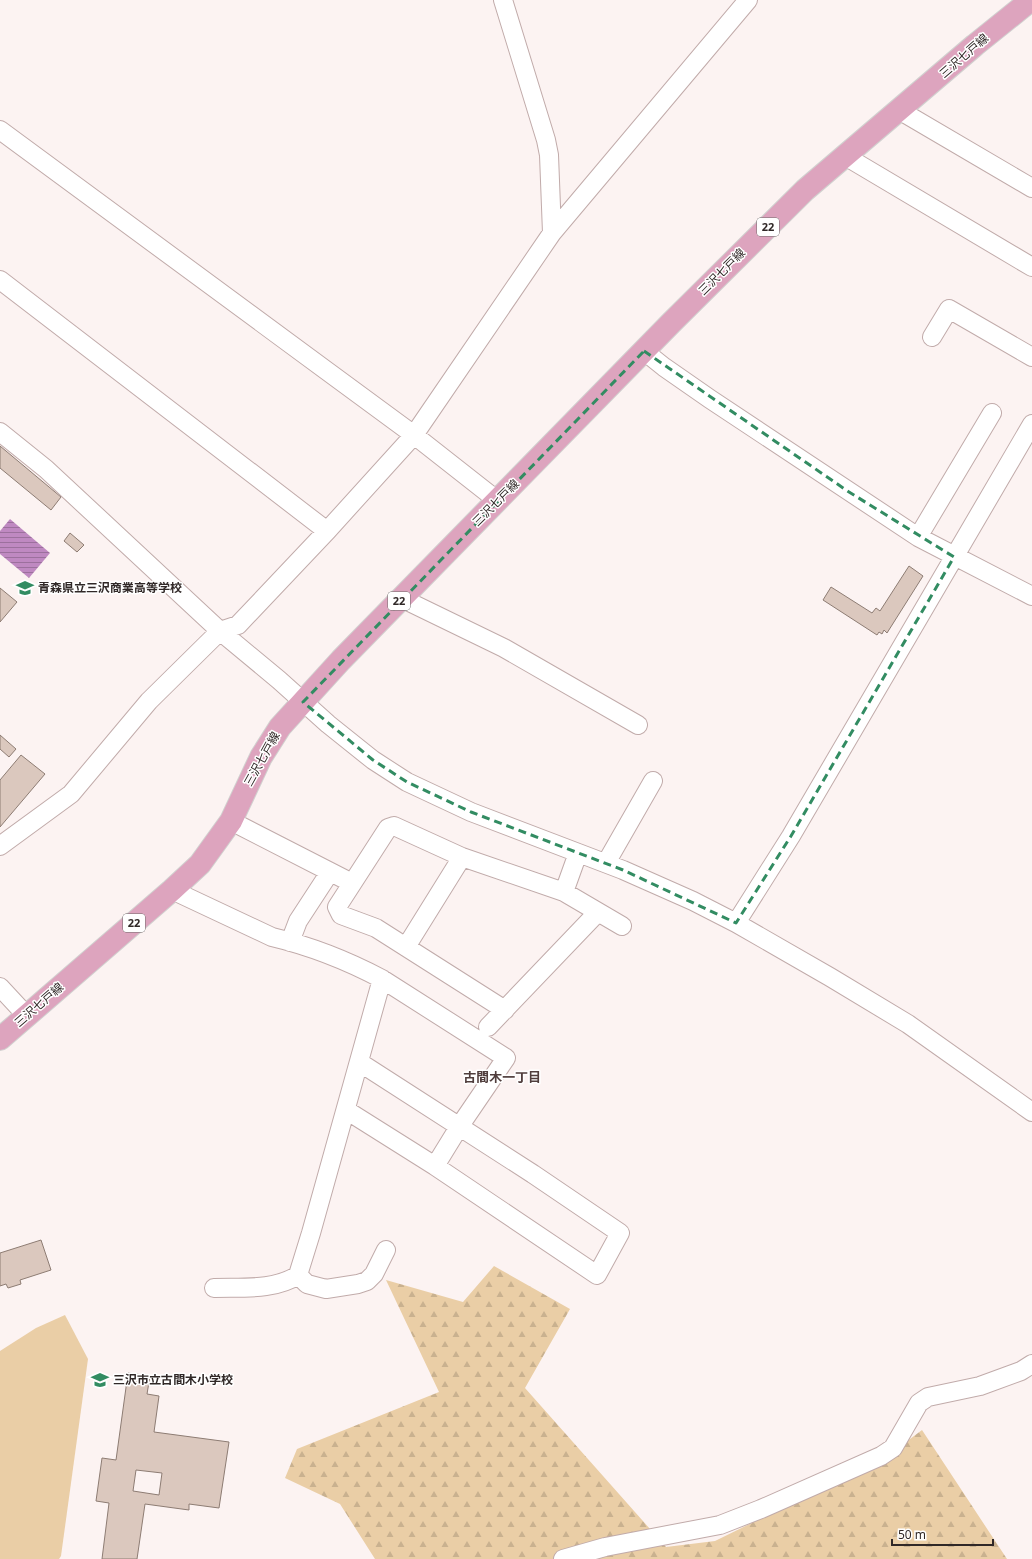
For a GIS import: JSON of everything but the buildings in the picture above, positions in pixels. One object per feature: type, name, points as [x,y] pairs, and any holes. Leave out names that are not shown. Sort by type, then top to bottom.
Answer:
[{"type":"main road","name":"三沢七戸線","points":[[0,1039],[200,864],[230,821],[261,757],[280,727],[402,598],[671,323],[805,190],[975,45],[1030,4]]},
{"type":"street","points":[[503,0],[546,140],[549,155],[552,233]]},
{"type":"street","points":[[0,846],[70,794],[149,701],[220,631],[238,625],[327,531],[414,435],[552,233],[748,0]]},
{"type":"street","points":[[900,110],[1032,188]]},
{"type":"street","points":[[0,130],[414,435],[498,501]]},
{"type":"street","points":[[845,156],[1032,267]]},
{"type":"street","points":[[0,280],[327,531]]},
{"type":"street","points":[[932,337],[948,309],[1032,357]]},
{"type":"street","points":[[644,351],[717,404],[918,537],[954,557],[1032,596]]},
{"type":"street","points":[[918,537],[992,413]]},
{"type":"street","points":[[736,923],[791,836],[1032,424]]},
{"type":"street","points":[[0,432],[46,470],[220,631],[373,760],[407,782],[471,812],[606,863],[693,901],[736,923],[908,1024],[1032,1112]]},
{"type":"street","points":[[402,598],[504,648],[638,724]]},
{"type":"street","points":[[606,863],[653,781]]},
{"type":"street","points":[[230,821],[352,883]]},
{"type":"street","points":[[505,1010],[376,928],[342,915],[337,907],[388,828],[394,826],[462,857],[564,892],[622,926]]},
{"type":"street","points":[[564,892],[578,853]]},
{"type":"street","points":[[406,947],[462,857]]},
{"type":"street","points":[[290,942],[298,921],[330,872]]},
{"type":"street","points":[[172,890],[272,937],[290,942],[363,969],[382,979],[506,1058],[459,1127],[435,1166]]},
{"type":"street","points":[[488,1027],[598,912]]},
{"type":"street","points":[[214,1288],[274,1286],[284,1283],[298,1275],[382,979]]},
{"type":"street","points":[[0,987],[26,1015]]},
{"type":"street","points":[[346,1110],[435,1166],[597,1275],[620,1233],[527,1170],[359,1062]]},
{"type":"street","points":[[298,1275],[307,1284],[326,1289],[358,1284],[367,1281],[374,1274],[386,1250]]},
{"type":"street","points":[[563,1559],[605,1547],[720,1525],[761,1509],[881,1456],[893,1448],[919,1403],[928,1397],[980,1386],[1022,1371],[1032,1364]]},
{"type":"highlighted area","points":[[644,351],[849,492],[954,557],[791,836],[736,923],[623,870],[471,812],[407,782],[373,760],[303,702]]},
{"type":"green space","points":[[494,1266],[570,1309],[525,1388],[666,1547],[715,1541],[886,1457],[922,1430],[1007,1559],[375,1559],[340,1504],[285,1478],[297,1449],[439,1392],[386,1280],[463,1302]]},
{"type":"green space","points":[[65,1315],[88,1359],[61,1556],[59,1559],[0,1559],[0,1351],[36,1328]]},
{"type":"shaded area","points":[[10,519],[50,553],[29,578],[0,554],[0,531]]},
{"type":"place","name":"青森県立三沢商業高等学校","points":[[25,588]]},
{"type":"place","name":"三沢市立古間木小学校","points":[[100,1380]]},
{"type":"district","name":"古間木一丁目","points":[[502,1077]]}]
